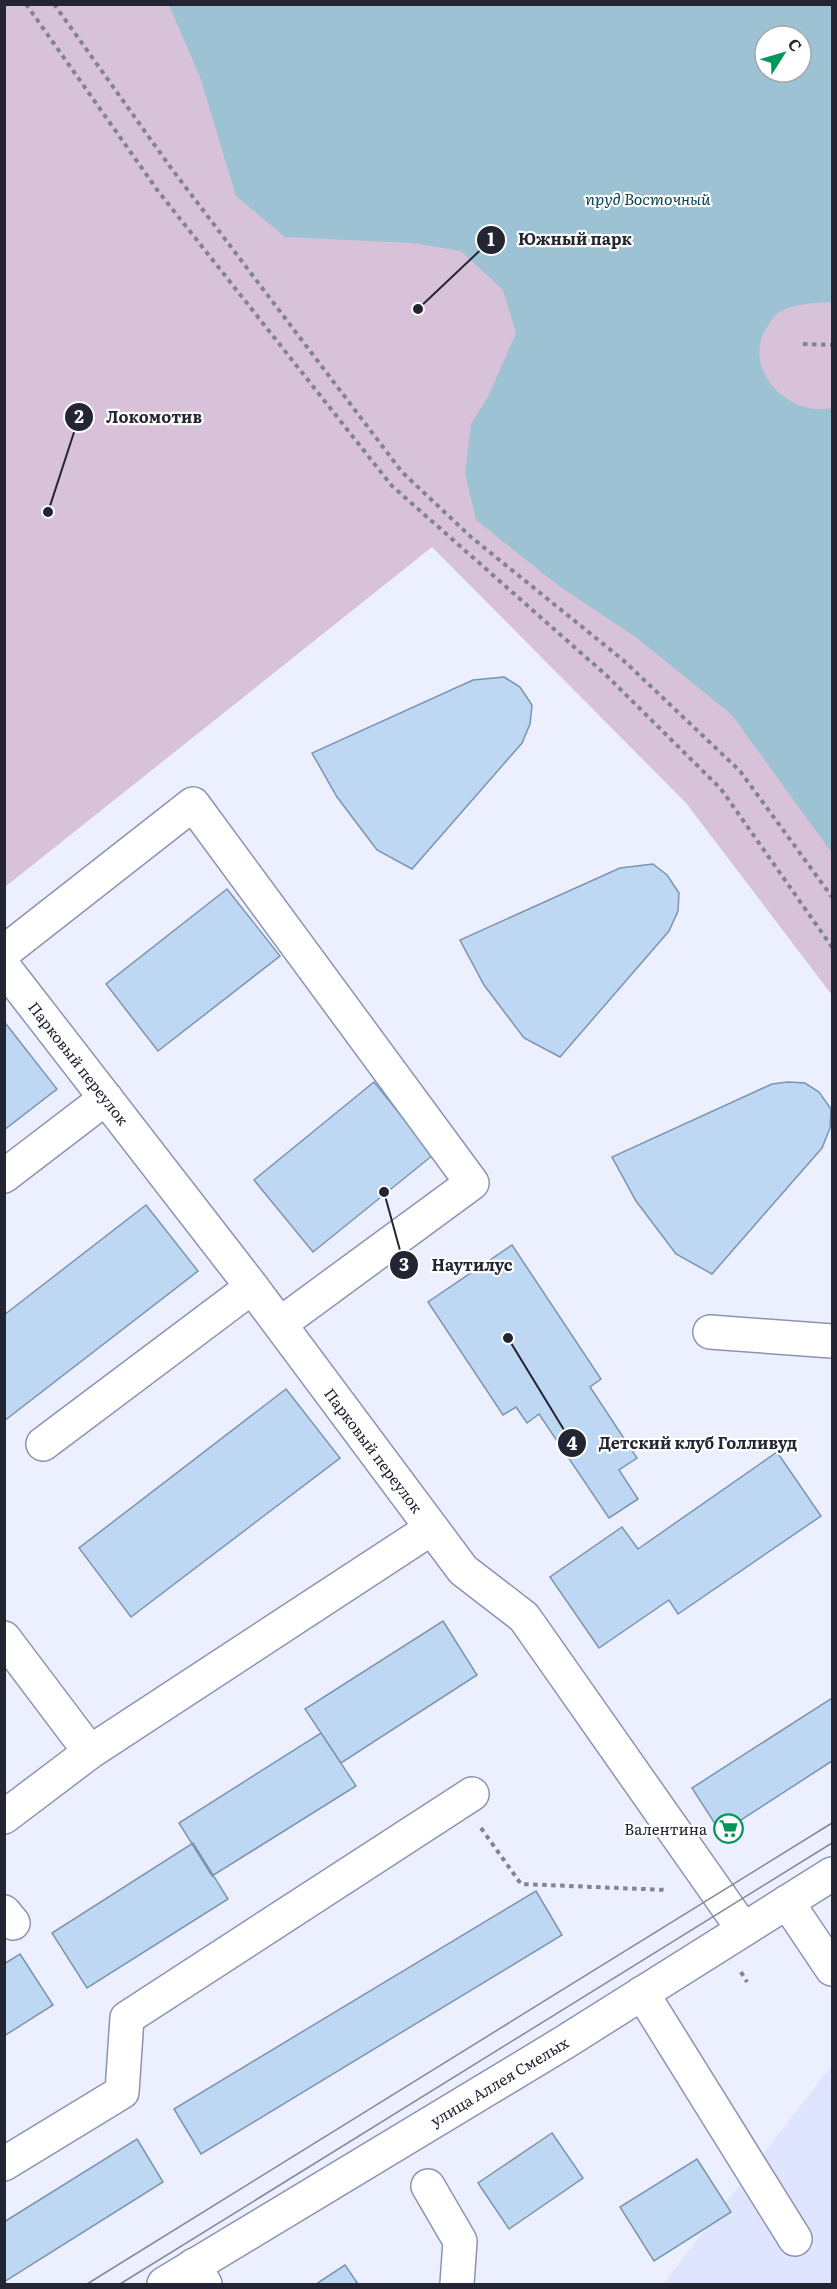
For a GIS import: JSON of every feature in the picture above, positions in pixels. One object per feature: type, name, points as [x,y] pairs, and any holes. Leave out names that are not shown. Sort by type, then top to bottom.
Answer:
[{"type":"street","points":[[4,952],[193,804],[472,1183],[280,1324]]},
{"type":"street","name":"Парковый переулок","points":[[4,967],[252,1287],[463,1570],[524,1617],[743,1929]]},
{"type":"street","points":[[4,1176],[106,1098]]},
{"type":"street","points":[[43,1444],[252,1287]]},
{"type":"street","points":[[710,1332],[832,1341]]},
{"type":"street","points":[[4,1817],[90,1752],[432,1528]]},
{"type":"street","points":[[4,1638],[90,1752]]},
{"type":"street","points":[[4,2164],[122,2092],[127,2018],[467,1797]]},
{"type":"street","name":"улица Аллея Смелых","points":[[164,2284],[200,2275],[832,1874]]},
{"type":"street","points":[[787,1902],[832,1970]]},
{"type":"street","points":[[642,1993],[795,2239]]},
{"type":"street","points":[[428,2186],[460,2241],[457,2284]]},
{"type":"path","points":[[26,4],[158,192],[392,486],[606,675],[721,789],[832,947]]},
{"type":"path","points":[[54,4],[171,168],[402,472],[471,537],[623,660],[740,771],[832,897]]},
{"type":"path","points":[[803,344],[832,345]]},
{"type":"path","points":[[467,1797],[521,1884],[667,1890]]},
{"type":"shaded area","points":[[5,5],[832,5],[832,995],[686,803],[432,547],[5,887]]},
{"type":"shaded area","points":[[832,2065],[832,2284],[663,2284]]},
{"type":"water","name":"пруд Восточный","points":[[169,5],[832,5],[832,302],[798,305],[776,314],[760,343],[760,359],[764,374],[785,398],[816,409],[832,408],[832,853],[732,715],[637,638],[559,586],[476,520],[465,473],[471,424],[489,395],[516,333],[503,290],[461,251],[412,243],[285,237],[236,196],[200,77]]},
{"type":"building","points":[[504,677],[520,687],[532,705],[530,724],[522,743],[412,869],[377,850],[337,797],[312,753],[473,680]]},
{"type":"building","points":[[653,864],[667,875],[679,893],[678,911],[669,931],[560,1057],[524,1038],[484,985],[460,940],[620,868]]},
{"type":"building","points":[[227,889],[280,956],[158,1051],[106,984]]},
{"type":"building","points":[[6,1024],[57,1089],[4,1130],[4,1025]]},
{"type":"building","points":[[374,1082],[433,1155],[313,1252],[254,1180]]},
{"type":"building","points":[[805,1083],[819,1092],[831,1109],[830,1128],[822,1148],[712,1274],[676,1254],[636,1201],[612,1157],[772,1084]]},
{"type":"building","points":[[146,1205],[198,1271],[4,1421],[4,1315]]},
{"type":"building","points":[[512,1245],[601,1379],[590,1387],[637,1458],[619,1470],[638,1499],[609,1518],[539,1414],[527,1423],[516,1407],[503,1415],[428,1302]]},
{"type":"building","points":[[286,1389],[340,1458],[131,1617],[79,1548]]},
{"type":"building","points":[[777,1452],[821,1516],[678,1614],[669,1600],[599,1648],[550,1577],[622,1527],[638,1549]]},
{"type":"building","points":[[443,1621],[477,1675],[341,1763],[305,1709]]},
{"type":"building","points":[[832,1698],[832,1761],[721,1833],[692,1788]]},
{"type":"building","points":[[321,1733],[356,1786],[212,1876],[179,1823]]},
{"type":"building","points":[[193,1843],[228,1899],[87,1988],[52,1933]]},
{"type":"building","points":[[536,1891],[562,1935],[201,2154],[174,2109]]},
{"type":"building","points":[[20,1954],[53,2005],[4,2036],[4,1964]]},
{"type":"building","points":[[552,2133],[583,2178],[509,2229],[478,2183]]},
{"type":"building","points":[[137,2139],[163,2182],[4,2282],[4,2222]]},
{"type":"building","points":[[697,2159],[731,2212],[654,2261],[620,2207]]},
{"type":"building","points":[[345,2265],[358,2284],[316,2284]]},
{"type":"tram line","points":[[87,2284],[832,1823]]},
{"type":"tram line","points":[[120,2284],[832,1843]]},
{"type":"place","name":"Южный парк","points":[[418,309]]},
{"type":"place","name":"Локомотив","points":[[48,512]]},
{"type":"place","name":"Наутилус","points":[[384,1192]]},
{"type":"place","name":"Детский клуб Голливуд","points":[[508,1338]]},
{"type":"place","name":"Валентина","points":[[728,1828]]}]
